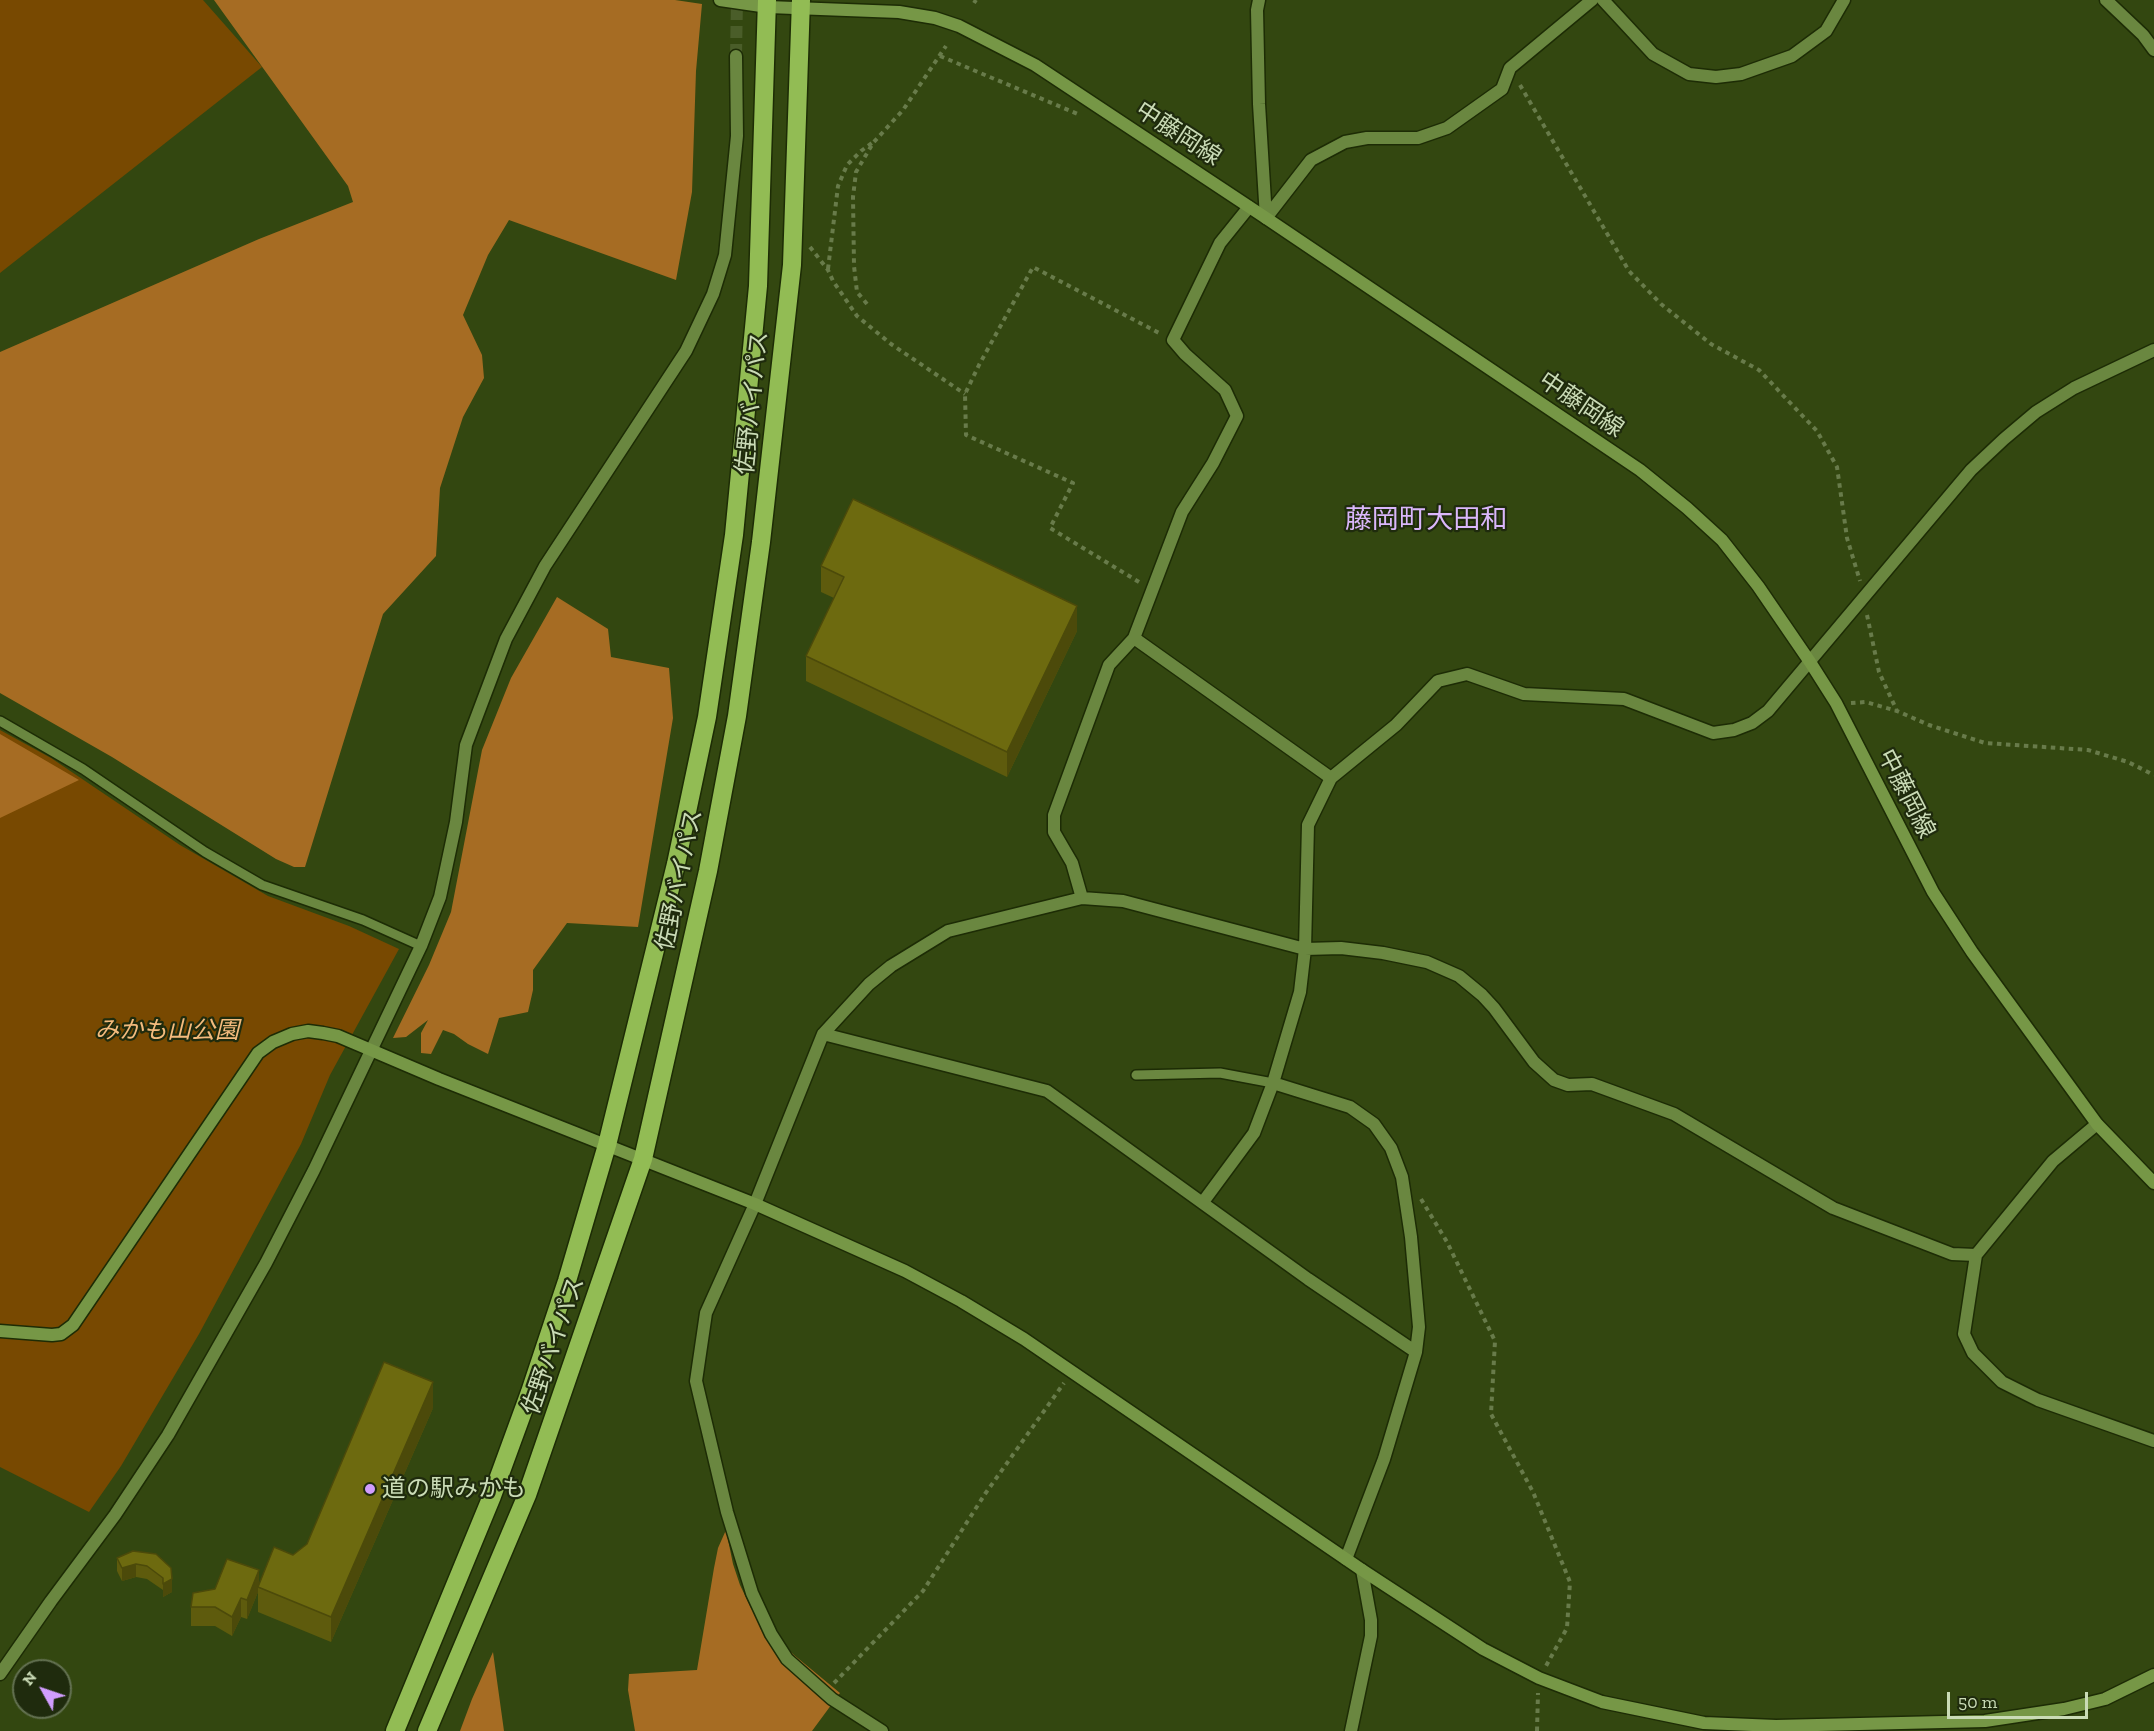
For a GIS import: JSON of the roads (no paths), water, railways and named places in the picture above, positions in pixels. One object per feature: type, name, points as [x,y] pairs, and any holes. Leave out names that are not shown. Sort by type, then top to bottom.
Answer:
[{"type":"highway","name":"佐野バイパス","points":[[395,1731],[488,1506],[530,1392],[567,1281],[607,1146],[676,864],[707,717],[734,535],[758,286],[767,4]]},
{"type":"highway","name":"佐野バイパス","points":[[427,1731],[527,1495],[643,1159],[708,871],[736,716],[761,542],[791,276],[801,4]]},
{"type":"street","name":"中藤岡線","points":[[720,0],[899,12],[935,18],[958,26],[1035,65],[1640,470],[1688,508],[1722,540],[1751,576],[1810,662],[1836,704],[1933,892],[1972,952],[2097,1124],[2154,1183]]},
{"type":"street","points":[[1259,0],[1257,10],[1259,104],[1266,218]]},
{"type":"street","points":[[1266,218],[1311,160],[1345,142],[1367,138],[1418,138],[1447,128],[1502,89],[1510,68],[1592,0]]},
{"type":"street","points":[[1603,0],[1653,54],[1689,74],[1716,77],[1741,74],[1792,56],[1826,31],[1844,0]]},
{"type":"street","points":[[2106,0],[2143,35],[2154,50]]},
{"type":"street","points":[[0,1674],[51,1600],[115,1515],[168,1435],[266,1263],[314,1170],[369,1050],[421,946],[440,897],[456,822],[466,745],[506,639],[545,566],[686,351],[713,294],[725,255],[737,136],[736,56]]},
{"type":"street","points":[[1082,898],[1072,863],[1054,832],[1054,815],[1109,665],[1134,638],[1182,512],[1213,462],[1237,416],[1225,390],[1173,340],[1220,243],[1250,207]]},
{"type":"street","points":[[1203,1202],[1254,1133],[1273,1083],[1300,992],[1305,949],[1308,825],[1331,778],[1396,725],[1438,681],[1467,674],[1524,694],[1624,699],[1713,733],[1734,730],[1752,723],[1768,711],[1971,470],[2004,439],[2036,412],[2074,388],[2154,350]]},
{"type":"street","points":[[1134,638],[1331,778]]},
{"type":"street","points":[[882,1731],[825,1693],[787,1659],[771,1634],[752,1593],[728,1512],[696,1381],[706,1313],[754,1204],[823,1034],[869,984],[891,966],[948,931],[1082,898],[1123,901],[1305,949],[1341,948],[1383,953],[1427,962],[1459,976],[1494,1008],[1534,1062],[1554,1080],[1568,1085],[1593,1084],[1674,1114],[1833,1208],[1952,1254],[1976,1255]]},
{"type":"street","points":[[0,1330],[52,1335],[61,1334],[73,1325],[258,1053],[273,1042],[292,1034],[308,1031],[338,1036],[754,1204],[905,1271],[997,1323],[1483,1649],[1539,1678],[1602,1702],[1704,1723],[1776,1726],[1985,1720],[2064,1709],[2104,1700],[2154,1675]]},
{"type":"street","points":[[823,1034],[1047,1092],[1308,1279],[1416,1352]]},
{"type":"street","points":[[1273,1083],[1350,1107],[1374,1124],[1391,1148],[1402,1176],[1417,1290],[1419,1327],[1416,1352],[1384,1459],[1346,1559]]},
{"type":"street","points":[[2097,1124],[2053,1161],[1976,1255],[1964,1334],[1973,1353],[2002,1382],[2038,1400],[2154,1441]]},
{"type":"street","points":[[1351,1731],[1371,1636],[1371,1620],[1362,1570]]},
{"type":"lane","points":[[0,721],[83,769],[205,852],[262,885],[363,920],[421,946]]},
{"type":"lane","points":[[1136,1076],[1220,1073],[1273,1083]]},
{"type":"tunnel","points":[[736,56],[737,0]]},
{"type":"place","name":"道の駅みかも","points":[[370,1489]]},
{"type":"district","name":"藤岡町大田和","points":[[1426,520]]},
{"type":"park label","name":"みかも山公園","points":[[167,1031]]}]
